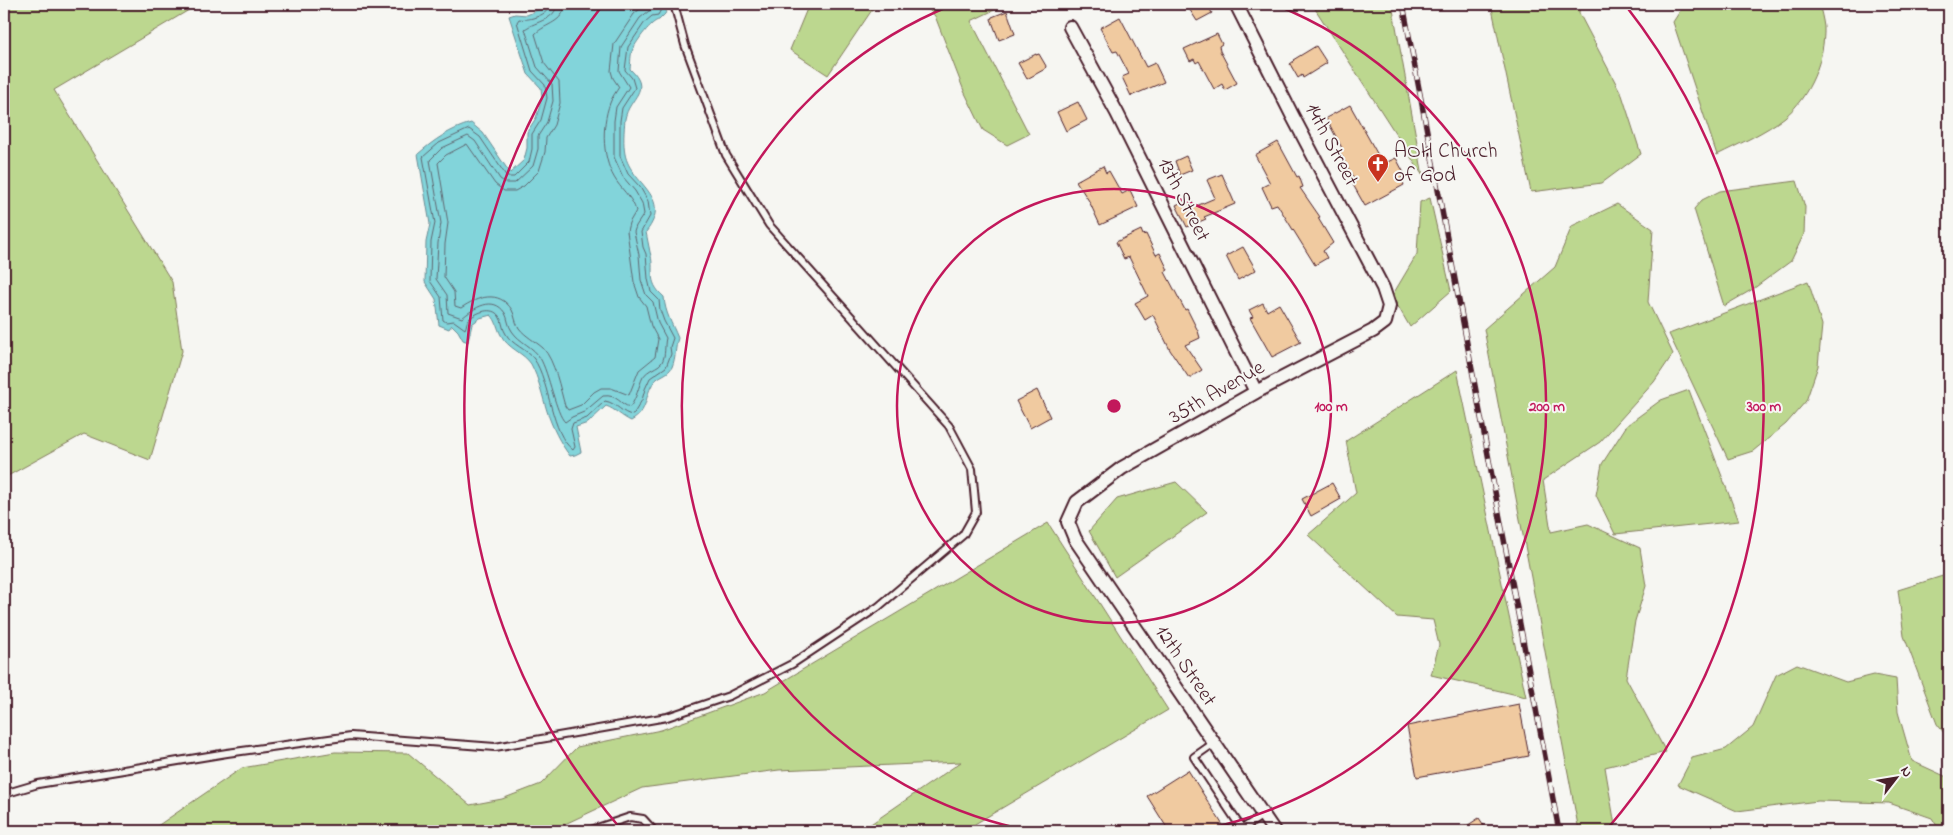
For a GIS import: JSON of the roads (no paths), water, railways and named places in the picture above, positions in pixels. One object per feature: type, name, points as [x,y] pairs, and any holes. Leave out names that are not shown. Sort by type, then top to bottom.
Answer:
[{"type":"street","name":"14th Street","points":[[1236,4],[1292,115],[1376,272],[1389,306]]},
{"type":"street","name":"13th Street","points":[[1070,27],[1121,122],[1256,392]]},
{"type":"street","name":"35th Avenue","points":[[1068,522],[1077,502],[1122,468],[1256,392],[1373,331],[1385,322],[1389,306]]},
{"type":"street","name":"12th Street","points":[[1068,522],[1075,539],[1274,831]]},
{"type":"lane","points":[[4,794],[38,784],[227,753],[351,736],[494,747],[667,717],[730,696],[792,664],[878,606],[963,535],[976,512],[972,469],[950,426],[770,225],[726,155],[685,45],[674,4]]},
{"type":"lane","points":[[1214,743],[1194,757],[1242,829],[1263,815]]},
{"type":"lane","points":[[588,831],[630,817],[643,818],[654,831]]},
{"type":"water","points":[[550,4],[669,5],[665,14],[648,28],[632,51],[630,69],[637,77],[640,89],[627,111],[624,141],[625,154],[629,165],[653,200],[655,209],[653,220],[646,232],[652,259],[653,280],[658,291],[664,297],[667,313],[678,338],[674,360],[670,370],[654,382],[644,408],[637,417],[631,421],[606,406],[588,423],[576,427],[581,452],[570,456],[551,423],[531,364],[504,340],[491,315],[480,318],[472,324],[468,342],[463,340],[452,325],[449,329],[439,325],[436,299],[425,282],[426,242],[430,224],[418,154],[456,128],[471,123],[483,133],[510,173],[524,160],[527,148],[527,132],[536,118],[542,98],[541,88],[528,74],[509,16],[515,14],[527,15]]},
{"type":"railway","points":[[1403,4],[1559,831]]},
{"type":"place","name":"AOH Church of God","points":[[1378,183]]}]
